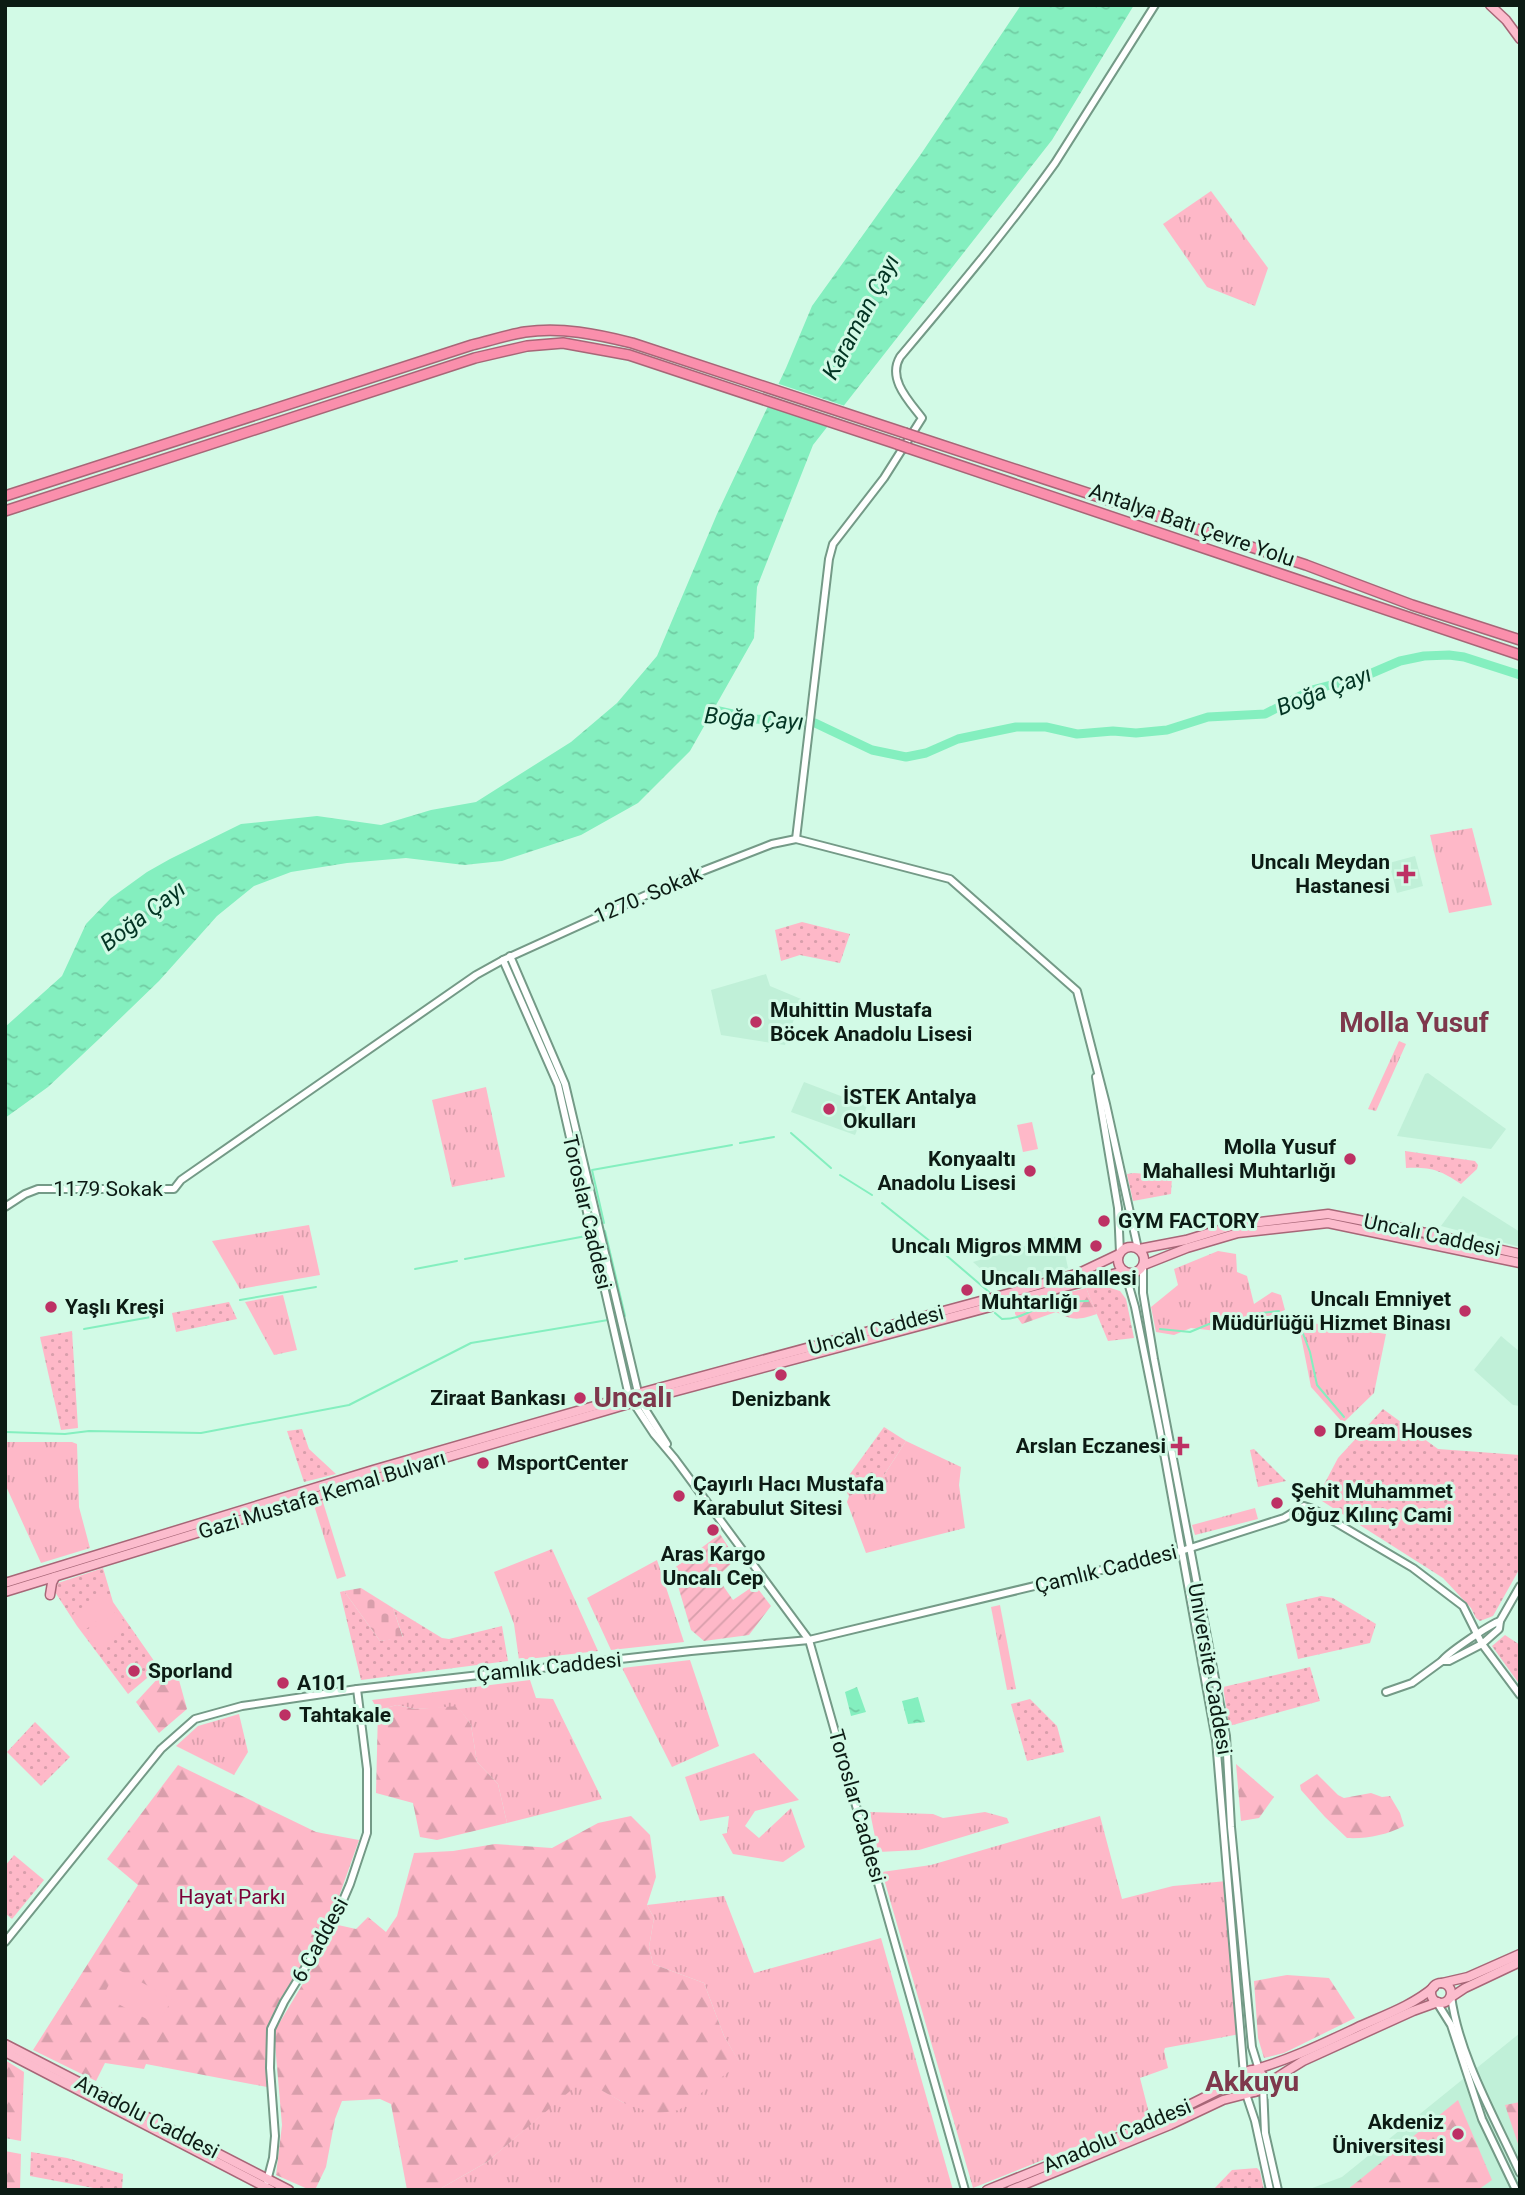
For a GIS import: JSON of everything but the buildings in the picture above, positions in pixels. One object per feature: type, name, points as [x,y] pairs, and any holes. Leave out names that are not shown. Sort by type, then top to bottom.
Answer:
[{"type":"highway","points":[[5,496],[472,345],[523,332],[564,330],[632,342],[1306,565],[1520,640]]},
{"type":"highway","name":"Antalya Batı Çevre Yolu","points":[[5,511],[475,358],[527,346],[563,343],[629,355],[1520,655]]},
{"type":"main road","points":[[1490,5],[1520,39]]},
{"type":"main road","name":"Uncalı Caddesi","points":[[1138,1249],[1186,1240],[1235,1226],[1328,1214],[1520,1254]]},
{"type":"main road","name":"Uncalı Caddesi","points":[[1143,1266],[1187,1248],[1238,1233],[1328,1223],[1520,1263]]},
{"type":"main road","points":[[1127,1248],[1138,1249],[1144,1257],[1143,1266],[1134,1273],[1125,1272],[1118,1262],[1120,1254],[1127,1248]]},
{"type":"main road","name":"Uncalı Caddesi","points":[[635,1399],[1079,1273],[1120,1254]]},
{"type":"main road","name":"Uncalı Caddesi","points":[[635,1399],[1125,1272]]},
{"type":"main road","name":"Gazi Mustafa Kemal Bulvarı","points":[[5,1592],[635,1399]]},
{"type":"main road","name":"Gazi Mustafa Kemal Bulvarı","points":[[5,1583],[373,1470],[635,1399]]},
{"type":"main road","points":[[50,1595],[55,1577]]},
{"type":"main road","points":[[1520,1954],[1468,1977],[1438,1985],[1400,2008],[1290,2058],[1244,2075],[1242,2081],[1248,2091],[1263,2086],[1303,2061],[1413,2011],[1437,2002],[1445,2002],[1491,1975],[1520,1962]]},
{"type":"main road","points":[[1438,1985],[1448,1986],[1450,1997]]},
{"type":"main road","points":[[1437,2002],[1432,1996],[1438,1985]]},
{"type":"main road","name":"Anadolu Caddesi","points":[[5,2044],[267,2186]]},
{"type":"main road","name":"Anadolu Caddesi","points":[[5,2052],[267,2186],[289,2190]]},
{"type":"main road","points":[[1257,2071],[1264,2079],[1263,2086]]},
{"type":"main road","name":"Anadolu Caddesi","points":[[987,2190],[1180,2112],[1244,2075]]},
{"type":"main road","name":"Anadolu Caddesi","points":[[1011,2190],[1248,2091]]},
{"type":"street","points":[[796,839],[809,715],[833,544],[884,478],[922,418],[899,386],[895,365],[1043,180],[1155,5]]},
{"type":"street","name":"1270. Sokak","points":[[174,1189],[181,1180],[476,975],[510,956],[677,881],[772,844],[796,839],[950,879],[1077,991],[1138,1249]]},
{"type":"street","name":"Toroslar Caddesi","points":[[510,956],[562,1084],[635,1399],[675,1459],[809,1640],[965,2190]]},
{"type":"street","name":"Toroslar Caddesi","points":[[503,960],[562,1084]]},
{"type":"street","name":"1270. Sokak","points":[[1095,1062],[1099,1103],[1118,1208],[1120,1254]]},
{"type":"street","name":"1179 Sokak","points":[[5,1207],[38,1189],[174,1189]]},
{"type":"street","name":"Universite Caddesi","points":[[1143,1266],[1143,1293],[1154,1359],[1226,1736],[1231,1827],[1252,2047],[1257,2071]]},
{"type":"street","name":"Universite Caddesi","points":[[1125,1272],[1135,1307],[1155,1407],[1216,1740],[1244,2075]]},
{"type":"street","name":"Çamlık Caddesi","points":[[5,1942],[161,1749],[195,1719],[242,1706],[357,1689],[809,1640],[1181,1551],[1284,1518],[1304,1506],[1413,1568],[1464,1606],[1482,1644],[1520,1695]]},
{"type":"street","points":[[1442,1661],[1449,1661],[1482,1644],[1499,1629],[1500,1621],[1520,1586]]},
{"type":"street","points":[[1385,1692],[1412,1683],[1442,1661],[1446,1654],[1500,1621]]},
{"type":"street","points":[[1472,1623],[1490,1625]]},
{"type":"street","name":"6 Caddesi","points":[[267,2186],[275,2136],[270,2068],[271,2029],[284,2002],[335,1919],[367,1833],[367,1769],[357,1689]]},
{"type":"street","points":[[1450,1997],[1473,2069],[1520,2173]]},
{"type":"street","points":[[1437,2002],[1451,2025],[1482,2119],[1517,2190]]},
{"type":"street","points":[[1263,2086],[1265,2133],[1278,2190]]},
{"type":"street","points":[[1248,2091],[1270,2190]]},
{"type":"shaded area","name":"Uncalı Meydan Hastanesi","points":[[1415,856],[1423,886],[1397,893],[1389,863]]},
{"type":"shaded area","points":[[766,974],[770,986],[801,999],[785,1045],[721,1035],[711,990]]},
{"type":"shaded area","points":[[1428,1073],[1506,1129],[1491,1149],[1397,1136],[1425,1074]]},
{"type":"shaded area","name":"İSTEK Antalya Okulları","points":[[804,1082],[867,1106],[855,1135],[791,1112]]},
{"type":"shaded area","points":[[1463,1196],[1520,1232],[1520,1247],[1441,1226]]},
{"type":"shaded area","points":[[1061,1235],[1068,1268],[1003,1289],[973,1262]]},
{"type":"shaded area","points":[[1501,1336],[1520,1352],[1520,1406],[1513,1405],[1474,1370]]},
{"type":"shaded area","name":"Akdeniz Üniversitesi","points":[[1520,2033],[1520,2190],[1307,2190],[1342,2177]]},
{"type":"green space","points":[[1211,191],[1268,268],[1255,306],[1207,287],[1163,224]]},
{"type":"green space","points":[[1472,828],[1492,905],[1449,913],[1430,835]]},
{"type":"green space","points":[[802,922],[850,934],[840,963],[800,955],[781,961],[775,930]]},
{"type":"green space","points":[[1399,1041],[1406,1044],[1376,1111],[1368,1109]]},
{"type":"green space","points":[[486,1087],[505,1177],[452,1187],[432,1100]]},
{"type":"green space","points":[[1032,1122],[1038,1149],[1023,1152],[1017,1125]]},
{"type":"green space","points":[[1405,1151],[1475,1161],[1478,1165],[1461,1184],[1435,1170],[1406,1168]]},
{"type":"green space","points":[[1127,1174],[1172,1176],[1171,1194],[1133,1201]]},
{"type":"green space","points":[[309,1225],[320,1275],[240,1289],[212,1241]]},
{"type":"green space","points":[[1218,1251],[1236,1254],[1237,1272],[1247,1276],[1254,1304],[1272,1292],[1281,1295],[1285,1310],[1225,1332],[1191,1328],[1174,1335],[1156,1332],[1151,1307],[1178,1285],[1174,1269]]},
{"type":"green space","points":[[1104,1286],[1120,1291],[1126,1299],[1134,1338],[1108,1341],[1086,1288]]},
{"type":"green space","points":[[1086,1288],[1097,1314],[1076,1319],[1056,1312],[1022,1324],[1015,1314],[1015,1306]]},
{"type":"green space","points":[[283,1295],[297,1350],[274,1355],[245,1302]]},
{"type":"green space","points":[[229,1302],[237,1319],[176,1332],[172,1313]]},
{"type":"green space","points":[[1298,1321],[1386,1334],[1374,1393],[1343,1423],[1311,1387]]},
{"type":"green space","points":[[72,1331],[78,1428],[61,1430],[40,1337]]},
{"type":"green space","points":[[1383,1409],[1438,1449],[1520,1455],[1520,1568],[1493,1616],[1480,1621],[1443,1578],[1322,1501],[1319,1494],[1338,1458]]},
{"type":"green space","points":[[884,1427],[906,1441],[875,1489],[849,1496],[842,1485]]},
{"type":"green space","points":[[302,1429],[309,1449],[336,1474],[304,1482],[287,1431]]},
{"type":"green space","points":[[906,1441],[961,1467],[959,1485],[965,1528],[866,1553],[847,1502],[849,1496],[875,1489]]},
{"type":"green space","points":[[5,1442],[77,1444],[79,1507],[90,1548],[41,1563],[5,1484]]},
{"type":"green space","points":[[1254,1449],[1286,1481],[1258,1487],[1250,1450]]},
{"type":"green space","points":[[322,1499],[346,1576],[337,1579],[313,1502]]},
{"type":"green space","points":[[1255,1508],[1258,1519],[1195,1535],[1192,1525]]},
{"type":"green space","points":[[720,1534],[736,1559],[717,1577],[733,1600],[755,1585],[771,1606],[749,1635],[704,1641],[691,1630],[673,1569]]},
{"type":"green space","points":[[552,1549],[598,1651],[519,1660],[514,1624],[494,1572]]},
{"type":"green space","points":[[657,1560],[684,1642],[611,1650],[587,1598]]},
{"type":"green space","points":[[103,1568],[113,1602],[159,1668],[128,1694],[55,1592],[58,1583]]},
{"type":"green space","points":[[361,1588],[393,1608],[403,1638],[380,1641],[344,1591]]},
{"type":"green space","points":[[344,1591],[380,1641],[403,1637],[393,1608],[442,1638],[449,1639],[502,1626],[508,1661],[361,1680],[340,1592]]},
{"type":"green space","points":[[102,1593],[113,1609],[85,1630],[73,1614]]},
{"type":"green space","points":[[1321,1596],[1333,1598],[1376,1624],[1370,1643],[1298,1659],[1286,1604]]},
{"type":"green space","points":[[1000,1605],[1016,1689],[1007,1690],[991,1607]]},
{"type":"green space","points":[[116,1611],[128,1627],[99,1649],[87,1634]]},
{"type":"green space","points":[[1505,1635],[1520,1645],[1520,1685],[1492,1646]]},
{"type":"green space","points":[[690,1660],[719,1746],[672,1767],[622,1668]]},
{"type":"green space","points":[[1310,1667],[1320,1701],[1229,1726],[1223,1687]]},
{"type":"green space","points":[[177,1673],[187,1709],[159,1733],[136,1702],[160,1676]]},
{"type":"green space","points":[[530,1680],[536,1698],[553,1699],[602,1799],[507,1823],[498,1784],[477,1762],[471,1725],[458,1707],[415,1709],[397,1705],[378,1710],[372,1700]]},
{"type":"green space","points":[[1030,1699],[1057,1726],[1064,1752],[1027,1761],[1011,1704]]},
{"type":"green space","points":[[397,1705],[415,1709],[458,1706],[471,1725],[477,1762],[498,1784],[507,1823],[437,1840],[420,1837],[413,1803],[376,1793],[378,1710]]},
{"type":"green space","points":[[239,1714],[248,1752],[234,1775],[176,1746],[198,1726]]},
{"type":"green space","points":[[35,1722],[70,1757],[41,1786],[7,1752]]},
{"type":"green space","points":[[754,1753],[799,1800],[755,1811],[745,1826],[759,1838],[791,1808],[805,1847],[783,1862],[733,1854],[722,1834],[727,1833],[729,1816],[700,1821],[685,1777]]},
{"type":"green space","points":[[1236,1764],[1274,1797],[1259,1818],[1241,1821]]},
{"type":"green space","name":"Hayat Parkı","points":[[178,1765],[316,1832],[359,1840],[331,1919],[279,2001],[266,2029],[267,2087],[146,2064],[144,2069],[105,2063],[96,2081],[33,2050],[138,1885],[107,1859]]},
{"type":"green space","points":[[1317,1774],[1344,1798],[1371,1793],[1382,1797],[1390,1796],[1404,1826],[1376,1836],[1347,1838],[1301,1790],[1300,1785]]},
{"type":"green space","points":[[870,1812],[933,1814],[943,1818],[985,1812],[1007,1818],[1009,1823],[919,1850],[878,1852]]},
{"type":"green space","points":[[631,1816],[650,1835],[656,1877],[647,1905],[654,1918],[649,1947],[653,1964],[704,1983],[724,2036],[740,2063],[679,2110],[655,2114],[624,2103],[583,2080],[487,2162],[438,2190],[407,2190],[391,2104],[380,2099],[342,2101],[335,2119],[326,2167],[315,2190],[276,2175],[282,2125],[274,2032],[338,1925],[356,1929],[368,1917],[386,1932],[397,1916],[414,1853],[453,1851],[495,1844],[552,1848],[598,1823]]},
{"type":"green space","points":[[1100,1816],[1122,1899],[1173,1886],[1227,1881],[1240,2034],[1165,2048],[1168,2068],[1140,2078],[1150,2117],[973,2188],[882,1872],[931,1865]]},
{"type":"green space","points":[[14,1855],[44,1880],[12,1919],[5,1913],[5,1866]]},
{"type":"green space","points":[[724,1896],[754,1973],[881,1938],[953,2190],[438,2190],[487,2162],[583,2079],[624,2103],[739,2062],[724,2036],[704,1983],[653,1964],[649,1947],[654,1918],[647,1905]]},
{"type":"green space","points":[[117,1969],[172,1999],[158,2025],[103,1996]]},
{"type":"green space","points":[[1287,1975],[1329,1978],[1355,2018],[1284,2053],[1264,2058],[1258,2038],[1254,1981]]},
{"type":"green space","points":[[5,2060],[24,2072],[21,2141],[5,2138]]},
{"type":"green space","points":[[1458,2100],[1492,2180],[1478,2190],[1347,2190]]},
{"type":"green space","points":[[1520,2102],[1520,2143],[1518,2144],[1505,2105]]},
{"type":"green space","points":[[5,2151],[21,2154],[20,2190],[5,2190]]},
{"type":"green space","points":[[31,2152],[67,2158],[123,2174],[122,2190],[104,2190],[30,2176]]},
{"type":"green space","points":[[1257,2168],[1264,2190],[1213,2190],[1232,2170]]},
{"type":"water","name":"Karaman Çayı","points":[[1021,5],[1134,5],[1052,140],[813,445],[757,587],[754,638],[690,751],[638,803],[581,835],[502,861],[464,865],[406,858],[347,863],[291,872],[254,886],[217,916],[159,981],[48,1087],[5,1118],[5,1027],[62,976],[86,924],[111,898],[147,872],[241,824],[317,816],[381,825],[431,810],[476,802],[571,742],[617,703],[657,656],[717,514],[786,368],[812,306],[921,154]]},
{"type":"water","points":[[857,1687],[866,1712],[851,1716],[845,1692]]},
{"type":"water","points":[[918,1697],[925,1722],[908,1724],[902,1701]]},
{"type":"pier","points":[[776,383],[848,407],[831,428],[765,405]]},
{"type":"waterway","name":"Boğa Çayı","points":[[702,711],[719,711],[755,719],[815,723],[872,750],[906,757],[926,753],[958,739],[1016,727],[1046,727],[1077,734],[1113,731],[1136,733],[1167,730],[1208,717],[1265,714],[1312,690],[1365,676],[1400,661],[1424,656],[1464,657],[1520,675]]},
{"type":"waterway","points":[[791,1133],[831,1168]]},
{"type":"waterway","points":[[740,1143],[774,1137]]},
{"type":"waterway","points":[[604,1223],[592,1170],[732,1145]]},
{"type":"waterway","points":[[840,1175],[872,1195]]},
{"type":"waterway","points":[[882,1203],[931,1242]]},
{"type":"waterway","points":[[605,1231],[625,1316],[622,1316]]},
{"type":"waterway","points":[[465,1259],[586,1236]]},
{"type":"waterway","points":[[940,1250],[989,1292]]},
{"type":"waterway","points":[[415,1269],[457,1261]]},
{"type":"waterway","points":[[240,1300],[316,1287]]},
{"type":"waterway","points":[[995,1313],[1002,1319],[1007,1319],[1051,1304],[1088,1301]]},
{"type":"waterway","points":[[1160,1329],[1190,1332],[1209,1324],[1231,1326],[1252,1314],[1279,1311]]},
{"type":"waterway","points":[[84,1329],[162,1315]]},
{"type":"waterway","points":[[5,1432],[201,1433],[349,1405],[471,1343],[608,1320]]},
{"type":"waterway","points":[[1302,1331],[1317,1385],[1344,1417]]},
{"type":"place","name":"Uncalı Meydan Hastanesi","points":[[1406,874]]},
{"type":"place","name":"Muhittin Mustafa Böcek Anadolu Lisesi","points":[[756,1022]]},
{"type":"place","name":"İSTEK Antalya Okulları","points":[[829,1109]]},
{"type":"place","name":"Molla Yusuf Mahallesi Muhtarlığı","points":[[1350,1159]]},
{"type":"place","name":"Konyaaltı Anadolu Lisesi","points":[[1030,1171]]},
{"type":"place","name":"GYM FACTORY","points":[[1104,1221]]},
{"type":"place","name":"Uncalı Migros MMM","points":[[1096,1246]]},
{"type":"place","name":"Uncalı Mahallesi Muhtarlığı","points":[[967,1290]]},
{"type":"place","name":"Yaşlı Kreşi","points":[[51,1307]]},
{"type":"place","name":"Uncalı Emniyet Müdürlüğü Hizmet Binası","points":[[1465,1311]]},
{"type":"place","name":"Denizbank","points":[[781,1375]]},
{"type":"place","name":"Ziraat Bankası","points":[[580,1398]]},
{"type":"place","name":"Dream Houses","points":[[1320,1431]]},
{"type":"place","name":"Arslan Eczanesi","points":[[1180,1446]]},
{"type":"place","name":"MsportCenter","points":[[483,1463]]},
{"type":"place","name":"Çayırlı Hacı Mustafa Karabulut Sitesi","points":[[679,1496]]},
{"type":"place","name":"Şehit Muhammet Oğuz Kılınç Cami","points":[[1277,1503]]},
{"type":"place","name":"Aras Kargo Uncalı Cep","points":[[713,1530]]},
{"type":"place","name":"Sporland","points":[[134,1671]]},
{"type":"place","name":"A101","points":[[283,1683]]},
{"type":"place","name":"Tahtakale","points":[[285,1715]]},
{"type":"place","name":"Akdeniz Üniversitesi","points":[[1458,2134]]},
{"type":"district","name":"Molla Yusuf","points":[[1414,1022]]},
{"type":"district","name":"Uncalı","points":[[633,1397]]},
{"type":"district","name":"Akkuyu","points":[[1252,2081]]}]
